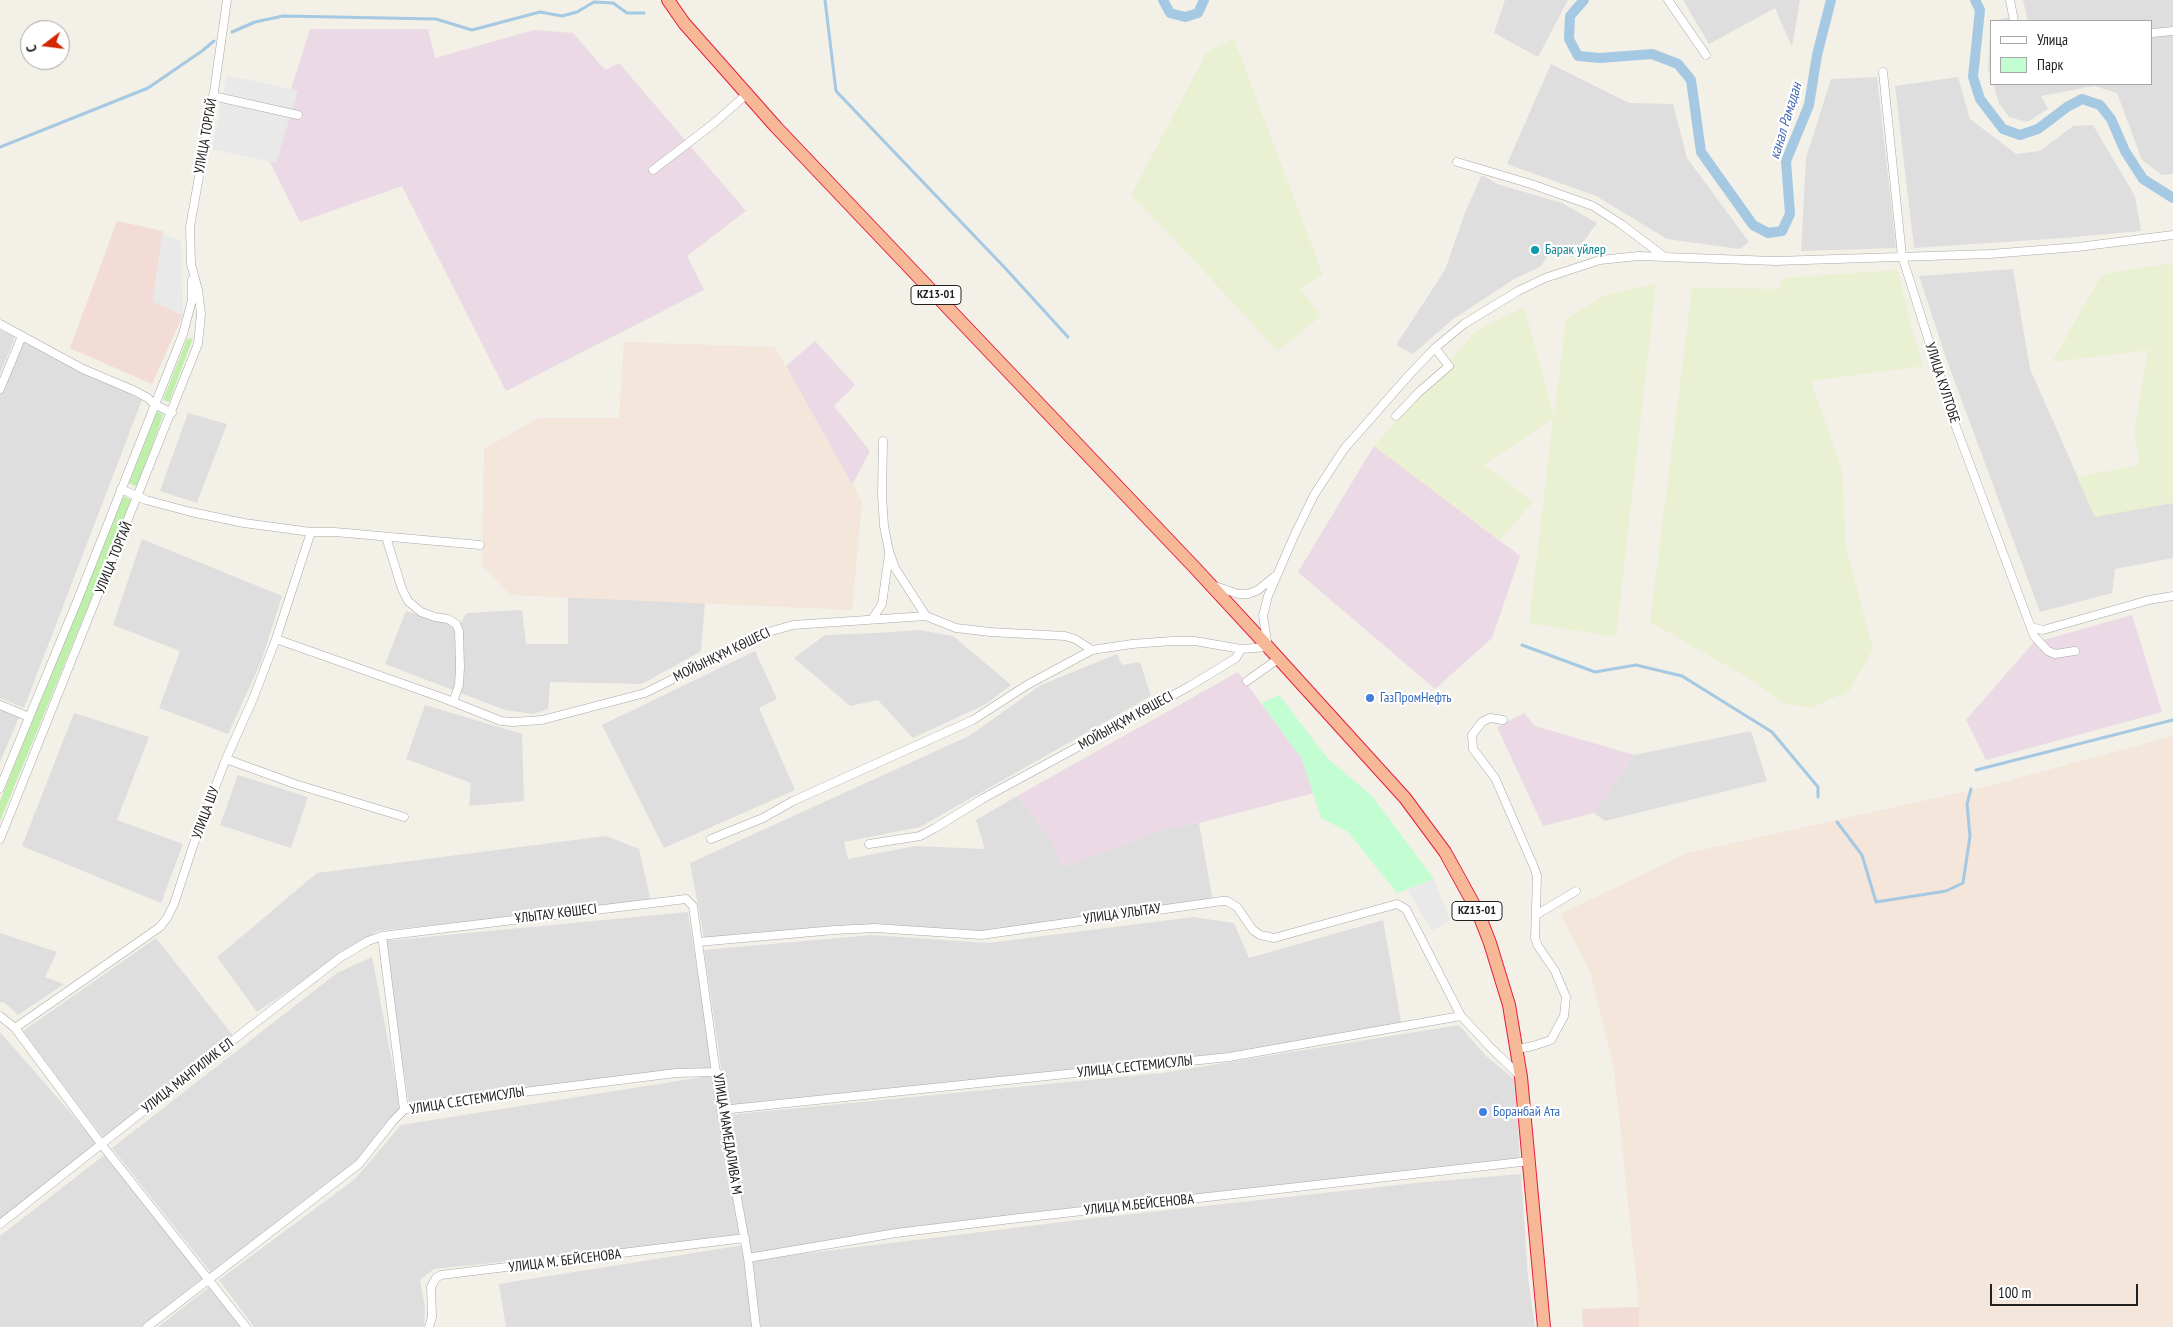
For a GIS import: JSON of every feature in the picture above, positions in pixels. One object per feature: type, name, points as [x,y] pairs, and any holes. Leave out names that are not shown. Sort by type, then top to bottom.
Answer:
[{"type":"highway","name":"KZ13-01","points":[[668,0],[684,23],[747,94],[1268,647],[1405,798],[1445,852],[1467,890],[1490,943],[1508,1004],[1522,1077],[1544,1327]]},
{"type":"street","name":"УЛИЦА ТОРГАЙ","points":[[0,788],[188,320],[192,300],[190,227],[213,96],[227,0]]},
{"type":"street","points":[[1668,0],[1706,55]]},
{"type":"street","points":[[2010,0],[2014,20]]},
{"type":"street","points":[[2153,33],[2173,31]]},
{"type":"street","name":"УЛИЦА КУЛТОБЕ","points":[[1882,72],[1902,256],[1956,427],[2031,627],[2040,645],[2055,654],[2076,651]]},
{"type":"street","points":[[653,170],[713,124],[747,94]]},
{"type":"street","points":[[213,96],[298,114]]},
{"type":"street","points":[[1457,162],[1532,184],[1592,206],[1662,255]]},
{"type":"street","points":[[711,839],[763,818],[793,801],[973,720],[1028,684],[1092,650],[1172,641],[1195,641],[1240,649],[1268,647],[1264,624],[1264,608],[1277,574],[1314,495],[1344,449],[1435,348],[1464,324],[1518,291],[1545,278],[1600,260],[1638,256],[1662,255],[1775,261],[1990,254],[2078,247],[2173,235]]},
{"type":"street","name":"УЛИЦА ТОРГАЙ","points":[[0,839],[139,496],[198,344],[200,333],[199,298],[192,273]]},
{"type":"street","points":[[0,324],[83,369],[136,391],[154,404],[172,413]]},
{"type":"street","points":[[0,389],[22,336]]},
{"type":"street","points":[[1396,416],[1419,392],[1450,366],[1435,348]]},
{"type":"street","points":[[883,441],[882,495],[884,526],[889,551],[902,580],[926,616]]},
{"type":"street","points":[[121,489],[146,500],[244,523],[311,532],[335,532],[480,545]]},
{"type":"street","name":"УЛИЦА ШУ","points":[[15,1028],[160,926],[167,918],[174,904],[197,834],[226,759],[253,699],[276,639],[311,532]]},
{"type":"street","points":[[386,537],[402,589],[408,601],[421,612],[448,619],[456,624],[459,631],[460,667],[458,685],[453,702]]},
{"type":"street","points":[[873,618],[882,604],[889,551]]},
{"type":"street","points":[[1210,584],[1238,594],[1248,594],[1265,585],[1277,574]]},
{"type":"street","points":[[2031,627],[2044,630],[2149,600],[2173,596]]},
{"type":"street","name":"МОЙЫНҚҰМ КӨШЕСІ","points":[[276,639],[501,721],[527,722],[542,720],[645,693],[780,627],[873,618],[926,616],[956,628],[990,632],[1065,636],[1075,639],[1092,650]]},
{"type":"street","name":"МОЙЫНҚҰМ КӨШЕСІ","points":[[869,844],[920,836],[982,799],[1190,686],[1236,658],[1240,649]]},
{"type":"street","points":[[1247,681],[1278,658]]},
{"type":"street","points":[[0,705],[29,717]]},
{"type":"street","points":[[1502,720],[1490,718],[1482,722],[1472,735],[1472,744],[1475,754],[1495,778],[1534,867],[1537,876],[1535,938],[1538,946],[1555,971],[1566,997],[1560,1033],[1551,1040],[1517,1049]]},
{"type":"street","points":[[226,759],[295,784],[404,817]]},
{"type":"street","points":[[1536,915],[1551,909],[1576,892]]},
{"type":"street","name":"ҰЛЫТАУ КӨШЕСІ","points":[[382,936],[680,898],[686,899],[693,906],[698,942]]},
{"type":"street","name":"УЛИЦА УЛЫТАУ","points":[[698,942],[875,928],[981,935],[1103,916],[1222,901],[1232,904],[1253,930],[1260,935],[1274,938],[1397,904],[1406,909],[1461,1016]]},
{"type":"street","points":[[382,936],[404,1110]]},
{"type":"street","name":"УЛИЦА МАНГИЛИК ЕЛ","points":[[0,1224],[341,957],[353,948],[382,936]]},
{"type":"street","name":"УЛИЦА МАМЕДАЛИВА М","points":[[698,942],[721,1110],[745,1238],[756,1327]]},
{"type":"street","points":[[0,1016],[15,1028],[102,1145],[246,1327]]},
{"type":"street","points":[[1461,1016],[1492,1050],[1522,1077]]},
{"type":"street","name":"УЛИЦА С.ЕСТЕМИСУЛЫ","points":[[721,1110],[1228,1057],[1461,1016]]},
{"type":"street","name":"УЛИЦА С.ЕСТЕМИСУЛЫ","points":[[147,1327],[360,1164],[393,1121],[404,1110],[420,1105],[676,1073],[717,1072]]},
{"type":"street","name":"УЛИЦА М.БЕЙСЕНОВА","points":[[748,1258],[896,1233],[1530,1162]]},
{"type":"street","name":"УЛИЦА М. БЕЙСЕНОВА","points":[[429,1327],[432,1317],[431,1287],[436,1278],[441,1275],[745,1238]]},
{"type":"shaded area","points":[[1505,0],[1568,0],[1538,57],[1494,33]]},
{"type":"shaded area","points":[[1683,0],[1800,0],[1792,47],[1775,8],[1709,44]]},
{"type":"shaded area","points":[[2023,0],[2173,0],[2173,174],[2162,175],[2142,160],[2117,93],[2094,86],[2041,96],[2048,109],[2027,122],[2009,117],[1999,103],[1993,85],[2153,85],[2153,20],[2028,20]]},
{"type":"shaded area","points":[[2011,17],[2012,20],[1996,20]]},
{"type":"shaded area","points":[[310,29],[428,29],[435,58],[534,30],[573,33],[605,70],[619,63],[746,211],[687,256],[704,290],[506,391],[402,186],[300,222],[269,160]]},
{"type":"shaded area","points":[[1990,37],[1990,75],[1988,69]]},
{"type":"shaded area","points":[[1551,64],[1629,103],[1673,104],[1687,158],[1749,242],[1740,249],[1667,239],[1596,196],[1507,164]]},
{"type":"shaded area","points":[[227,75],[298,91],[276,163],[212,149]]},
{"type":"shaded area","points":[[1877,77],[1896,248],[1801,251],[1806,158],[1831,79]]},
{"type":"shaded area","points":[[1958,77],[1970,119],[2016,154],[2040,151],[2073,126],[2093,125],[2135,196],[2141,231],[1914,248],[1895,86]]},
{"type":"shaded area","points":[[1482,175],[1497,184],[1562,203],[1597,223],[1572,257],[1550,253],[1540,267],[1514,279],[1452,320],[1413,354],[1396,345],[1445,270],[1466,210]]},
{"type":"shaded area","points":[[117,221],[163,231],[153,301],[183,315],[152,384],[70,348]]},
{"type":"shaded area","points":[[162,234],[181,241],[183,315],[153,302]]},
{"type":"shaded area","points":[[2013,269],[2030,369],[2095,516],[2173,503],[2173,558],[2115,569],[2112,593],[2040,612],[1946,358],[1919,276]]},
{"type":"shaded area","points":[[0,330],[15,337],[0,374]]},
{"type":"shaded area","points":[[19,339],[142,400],[24,708],[0,698],[0,389]]},
{"type":"shaded area","points":[[815,341],[855,385],[834,406],[870,451],[852,485],[786,366]]},
{"type":"shaded area","points":[[624,342],[775,347],[862,502],[852,610],[510,595],[482,565],[484,449],[538,418],[619,418]]},
{"type":"shaded area","points":[[188,413],[227,424],[197,503],[160,491]]},
{"type":"shaded area","points":[[1374,446],[1520,556],[1492,638],[1435,689],[1298,572]]},
{"type":"shaded area","points":[[142,539],[282,596],[261,662],[228,734],[159,708],[180,651],[113,625]]},
{"type":"shaded area","points":[[568,597],[705,603],[701,651],[642,684],[550,682],[548,709],[533,714],[505,710],[385,664],[406,611],[458,627],[467,613],[522,610],[526,644],[568,644]]},
{"type":"shaded area","points":[[2132,615],[2162,712],[1986,760],[1966,720],[2033,643]]},
{"type":"shaded area","points":[[919,630],[953,636],[1011,685],[986,704],[913,738],[878,700],[850,706],[794,658],[825,635]]},
{"type":"shaded area","points":[[755,651],[777,699],[759,708],[795,790],[664,848],[602,725]]},
{"type":"shaded area","points":[[1117,654],[1122,665],[1140,662],[1151,696],[920,827],[844,842],[848,859],[915,846],[985,849],[976,820],[1017,796],[1050,838],[1062,867],[1168,828],[1199,823],[1213,901],[965,935],[851,928],[705,943],[690,863],[969,736],[1041,685]]},
{"type":"shaded area","points":[[1238,672],[1302,759],[1314,793],[1199,823],[1169,828],[1062,867],[1050,838],[1017,796]]},
{"type":"shaded area","points":[[425,705],[522,734],[524,801],[469,806],[471,783],[406,759]]},
{"type":"shaded area","points":[[0,707],[20,715],[0,762]]},
{"type":"shaded area","points":[[74,713],[149,737],[117,820],[183,844],[161,903],[22,846]]},
{"type":"shaded area","points":[[1524,713],[1535,726],[1634,755],[1594,813],[1543,826],[1497,727]]},
{"type":"shaded area","points":[[1751,731],[1767,781],[1605,821],[1594,813],[1634,755]]},
{"type":"shaded area","points":[[2173,736],[2173,1327],[1639,1327],[1639,1307],[1614,1069],[1590,971],[1560,914],[1688,853],[1985,787]]},
{"type":"shaded area","points":[[238,775],[308,797],[291,848],[220,825]]},
{"type":"shaded area","points":[[606,836],[639,849],[651,902],[377,931],[257,1012],[217,957],[317,873]]},
{"type":"shaded area","points":[[1434,879],[1450,920],[1432,931],[1407,890]]},
{"type":"shaded area","points":[[688,912],[713,1068],[409,1105],[384,941]]},
{"type":"shaded area","points":[[1193,917],[1234,923],[1249,958],[1383,920],[1402,1027],[1201,1060],[727,1108],[704,950],[872,935],[988,943]]},
{"type":"shaded area","points":[[0,933],[57,952],[45,977],[64,984],[18,1015],[5,1003],[0,1002]]},
{"type":"shaded area","points":[[156,938],[235,1038],[105,1140],[23,1031]]},
{"type":"shaded area","points":[[372,957],[401,1109],[373,1140],[356,1165],[212,1274],[112,1148],[337,973]]},
{"type":"shaded area","points":[[1459,1025],[1486,1056],[1514,1079],[1520,1159],[751,1255],[726,1115],[1162,1073]]},
{"type":"shaded area","points":[[0,1032],[97,1143],[0,1220]]},
{"type":"shaded area","points":[[715,1075],[742,1237],[434,1269],[420,1280],[425,1308],[424,1327],[254,1327],[219,1280],[355,1179],[401,1125]]},
{"type":"shaded area","points":[[107,1153],[204,1279],[144,1327],[0,1327],[0,1236]]},
{"type":"shaded area","points":[[1521,1174],[1528,1278],[1535,1327],[760,1327],[752,1260],[1095,1218],[1425,1182]]},
{"type":"shaded area","points":[[744,1245],[753,1327],[506,1327],[499,1284]]},
{"type":"shaded area","points":[[212,1285],[244,1327],[158,1327]]},
{"type":"shaded area","points":[[1639,1307],[1639,1327],[1583,1327],[1582,1309]]},
{"type":"green space","points":[[1234,39],[1323,275],[1300,289],[1321,316],[1277,351],[1178,243],[1131,195],[1207,52]]},
{"type":"green space","points":[[2173,263],[2173,503],[2095,517],[2077,477],[2140,465],[2134,434],[2148,350],[2052,362],[2102,274]]},
{"type":"green space","points":[[1898,270],[1923,366],[1811,381],[1842,470],[1846,547],[1873,649],[1849,691],[1811,708],[1780,702],[1755,682],[1650,622],[1692,288],[1779,289],[1783,278]]},
{"type":"green space","points":[[1656,284],[1616,637],[1529,623],[1553,419],[1484,465],[1533,502],[1500,540],[1374,446],[1476,331],[1524,307],[1554,417],[1566,319],[1605,295]]},
{"type":"green space","points":[[193,338],[169,402],[163,400],[187,339]]},
{"type":"green space","points":[[157,411],[163,415],[138,487],[129,483]]},
{"type":"green space","points":[[123,496],[132,500],[0,821],[0,801]]},
{"type":"green space","points":[[1279,695],[1328,759],[1372,796],[1434,879],[1397,893],[1348,832],[1321,818],[1302,759],[1261,703]]},
{"type":"waterway","points":[[825,0],[836,91],[1006,269],[1068,337]]},
{"type":"waterway","name":"канал Рамадан","points":[[1163,0],[1170,13],[1185,17],[1198,13],[1204,0]]},
{"type":"waterway","name":"канал Рамадан","points":[[1584,0],[1570,16],[1569,39],[1578,56],[1600,58],[1652,54],[1678,64],[1691,80],[1701,152],[1753,225],[1768,233],[1782,231],[1790,214],[1786,161],[1809,105],[1817,55],[1831,0]]},
{"type":"waterway","name":"канал Рамадан","points":[[1975,0],[1980,10],[1973,77],[1980,99],[2003,129],[2020,135],[2038,129],[2067,107],[2082,99],[2100,105],[2111,119],[2125,151],[2143,179],[2173,198]]},
{"type":"waterway","points":[[232,32],[255,22],[283,16],[436,19],[472,30],[540,12],[562,16],[577,12],[594,2],[613,3],[627,13],[644,13]]},
{"type":"waterway","points":[[0,147],[148,88],[214,41]]},
{"type":"waterway","points":[[1522,645],[1595,672],[1636,665],[1682,676],[1772,732],[1818,787],[1818,797]]},
{"type":"waterway","points":[[1976,770],[2173,720]]},
{"type":"waterway","points":[[1837,822],[1862,855],[1876,902],[1946,891],[1963,883],[1970,836],[1967,804],[1971,789]]},
{"type":"place","name":"Барак уйлер","points":[[1535,250]]},
{"type":"place","name":"ГазПромНефть","points":[[1370,698]]},
{"type":"place","name":"Боранбай Ата","points":[[1483,1112]]}]
